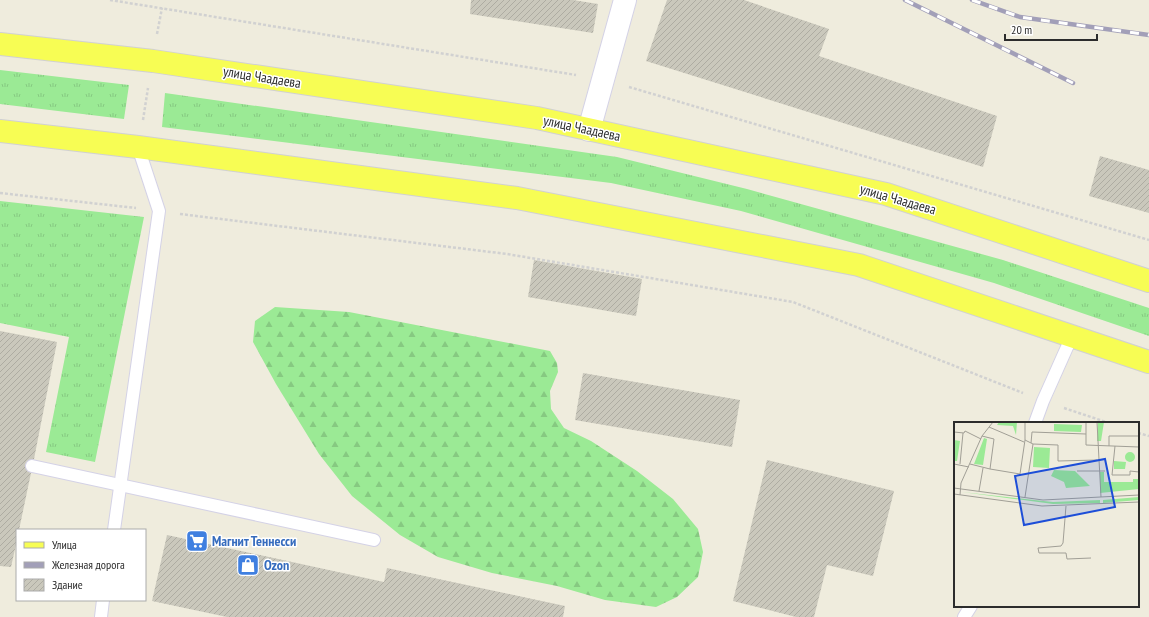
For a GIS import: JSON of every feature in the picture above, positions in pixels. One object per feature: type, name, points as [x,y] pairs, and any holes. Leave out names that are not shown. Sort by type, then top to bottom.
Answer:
[{"type":"main road","name":"улица Чаадаева","points":[[0,44],[153,61],[537,118],[886,194],[1149,282]]},
{"type":"main road","points":[[0,131],[138,147],[517,198],[859,265],[1149,362]]},
{"type":"street","points":[[589,130],[624,0]]},
{"type":"lane","points":[[114,529],[159,211],[138,147]]},
{"type":"lane","points":[[1035,422],[1043,401],[1072,336]]},
{"type":"lane","points":[[32,466],[374,540]]},
{"type":"lane","points":[[104,601],[104,616]]},
{"type":"lane","points":[[964,617],[970,607]]},
{"type":"path","points":[[110,0],[603,80],[1149,240]]},
{"type":"path","points":[[0,193],[507,254],[793,302],[1043,401],[1106,422]]},
{"type":"path","points":[[1139,433],[1149,436]]},
{"type":"green space","points":[[0,70],[129,85],[124,119],[0,104]]},
{"type":"green space","points":[[165,93],[617,157],[747,189],[1003,260],[1149,308],[1149,336],[994,283],[741,211],[611,183],[162,127]]},
{"type":"green space","points":[[0,201],[144,217],[95,462],[46,452],[69,337],[0,323]]},
{"type":"green space","points":[[275,307],[349,312],[550,351],[557,363],[558,372],[550,391],[551,409],[564,428],[591,441],[637,471],[673,499],[698,529],[703,552],[698,577],[677,597],[656,607],[605,600],[557,586],[492,573],[438,557],[400,535],[352,496],[319,454],[276,384],[253,342],[255,321]]},
{"type":"building","points":[[471,0],[573,0],[598,4],[593,33],[470,14]]},
{"type":"building","points":[[667,0],[744,0],[829,29],[819,56],[997,116],[983,167],[646,61]]},
{"type":"building","points":[[1100,156],[1149,170],[1149,213],[1089,196]]},
{"type":"building","points":[[534,260],[642,279],[636,316],[528,297]]},
{"type":"building","points":[[0,331],[57,342],[34,459],[27,461],[25,465],[27,471],[31,473],[19,529],[16,529],[16,544],[11,567],[0,566]]},
{"type":"building","points":[[583,373],[740,400],[732,447],[575,420]]},
{"type":"building","points":[[767,460],[894,491],[873,576],[827,565],[814,617],[796,617],[733,601]]},
{"type":"building","points":[[167,535],[384,582],[387,568],[565,606],[563,617],[227,617],[152,601]]},
{"type":"railway","points":[[905,0],[1073,83]]},
{"type":"railway","points":[[972,0],[1020,17],[1149,35]]},
{"type":"place","name":"Магнит Теннесси","points":[[197,541]]},
{"type":"place","name":"Ozon","points":[[248,565]]}]
